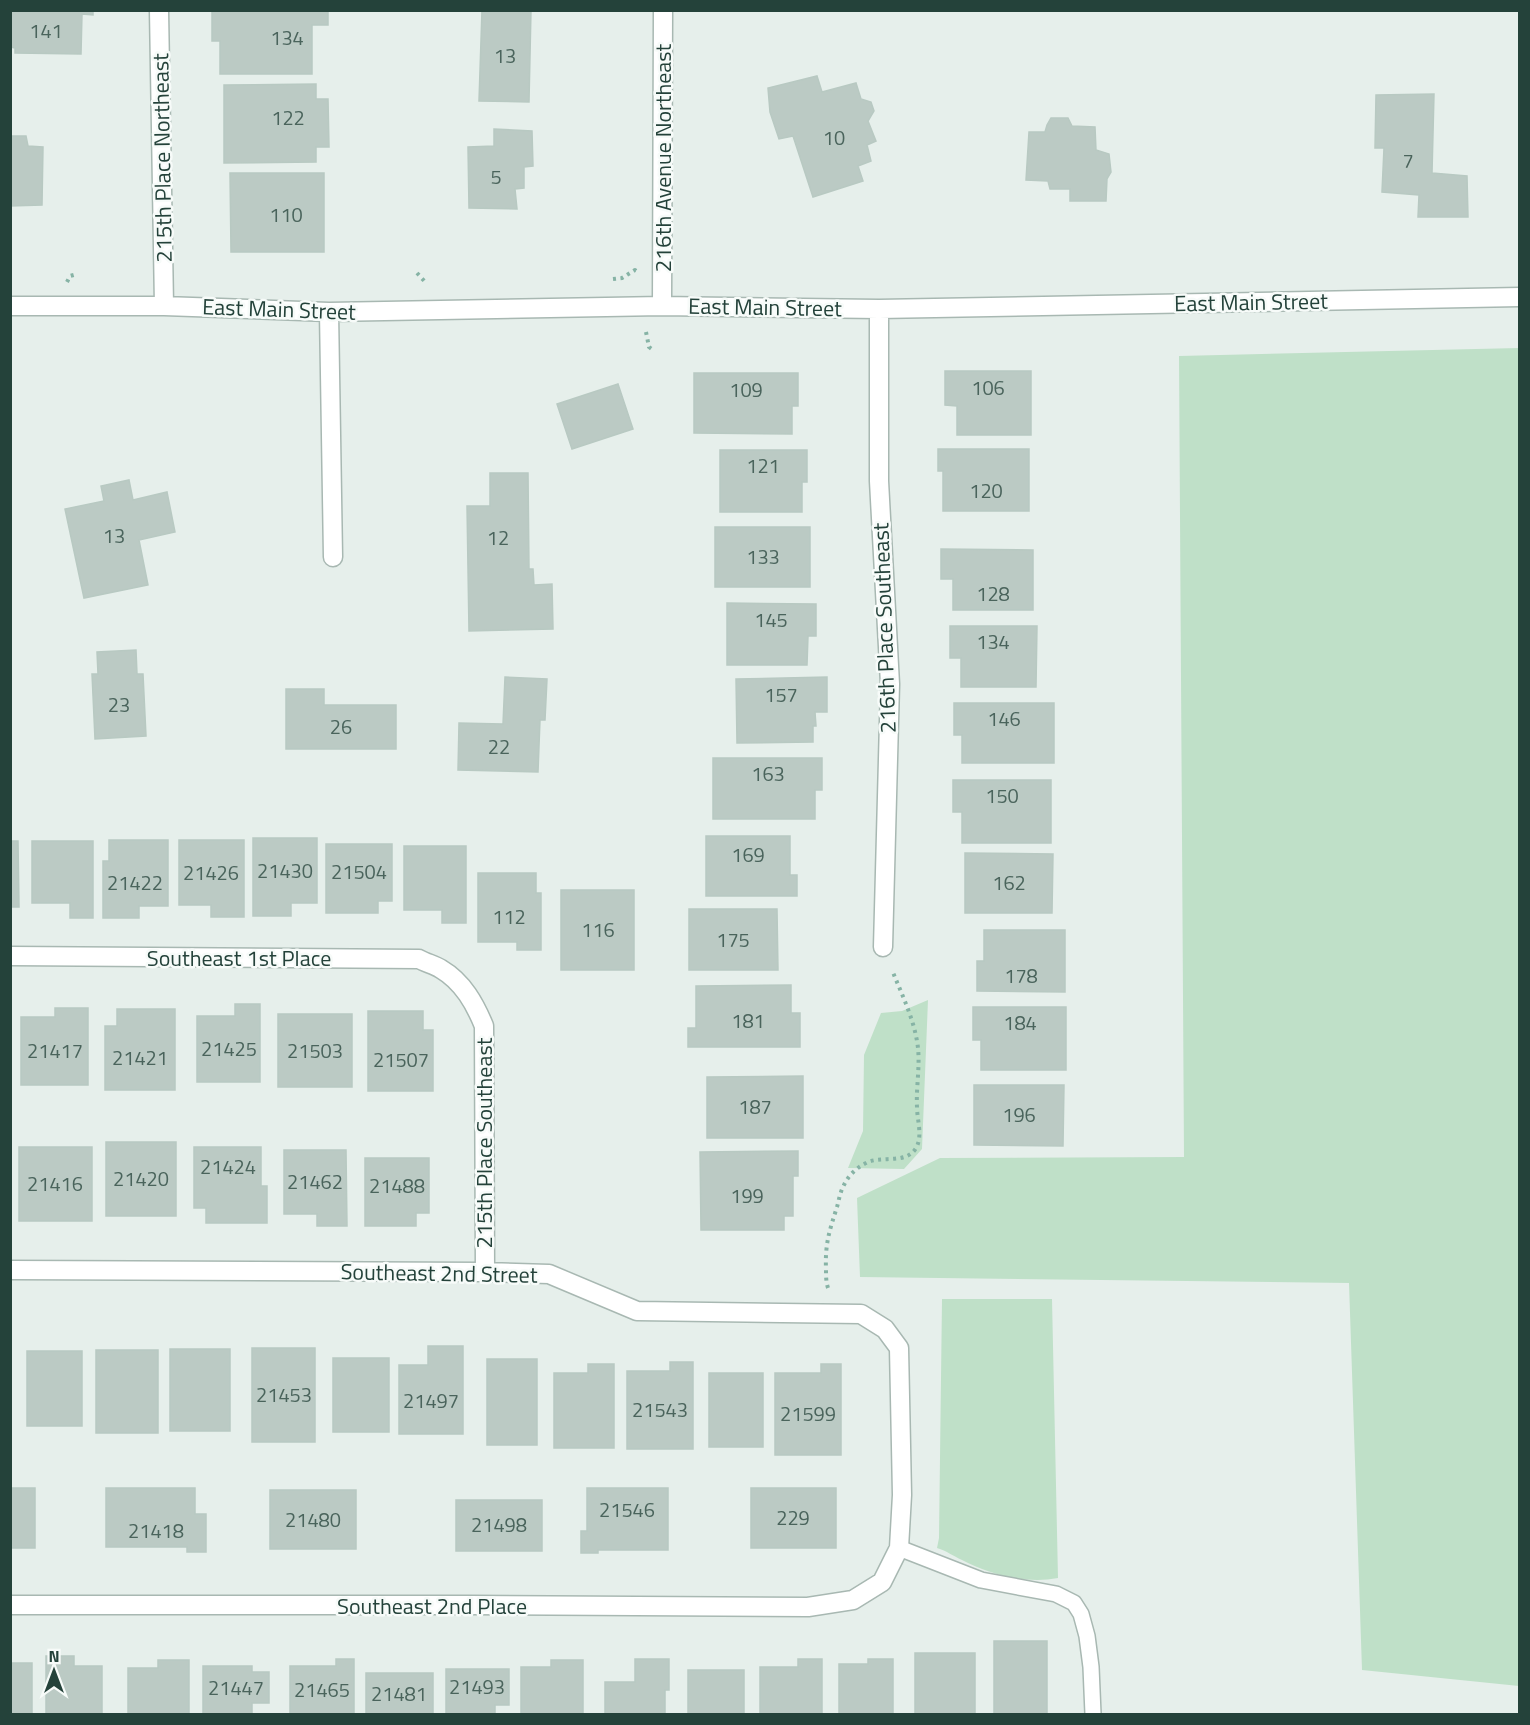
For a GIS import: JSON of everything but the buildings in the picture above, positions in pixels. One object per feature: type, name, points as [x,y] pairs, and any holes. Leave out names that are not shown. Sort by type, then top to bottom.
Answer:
[{"type":"street","name":"215th Place Northeast","points":[[159,10],[164,306]]},
{"type":"street","name":"216th Avenue Northeast","points":[[662,306],[663,10]]},
{"type":"street","name":"East Main Street","points":[[10,306],[164,306],[329,312],[662,306],[879,309],[1520,297]]},
{"type":"street","name":"216th Place Southeast","points":[[879,309],[879,481],[890,684],[883,946]]},
{"type":"street","points":[[329,312],[333,557]]},
{"type":"street","name":"Southeast 1st Place","points":[[10,956],[419,960],[442,969],[460,985]]},
{"type":"street","name":"215th Place Southeast","points":[[460,985],[476,1005],[484,1026],[484,1272]]},
{"type":"street","name":"Southeast 2nd Street","points":[[10,1270],[549,1274],[637,1311],[861,1314],[885,1329],[899,1348],[902,1495],[899,1548]]},
{"type":"street","name":"Southeast 2nd Place","points":[[10,1605],[808,1607],[853,1600],[882,1582],[899,1548]]},
{"type":"lane","points":[[899,1548],[981,1580],[1056,1594],[1074,1603],[1081,1614],[1087,1636],[1093,1714]]},
{"type":"path","points":[[645,327],[649,347],[653,350]]},
{"type":"path","points":[[830,1291],[827,1285],[826,1241],[844,1185],[850,1175],[877,1158],[907,1156],[918,1145],[920,1131],[916,1088],[919,1070],[918,1046],[914,1025],[883,946]]},
{"type":"green space","points":[[1520,348],[1519,1686],[1362,1670],[1349,1283],[860,1277],[857,1198],[940,1158],[1184,1157],[1179,356]]},
{"type":"green space","points":[[928,1000],[922,1149],[904,1169],[848,1168],[863,1131],[864,1055],[881,1013],[902,1011]]},
{"type":"green space","points":[[942,1299],[1052,1299],[1058,1578],[1034,1580],[1009,1577],[973,1565],[937,1548]]}]
